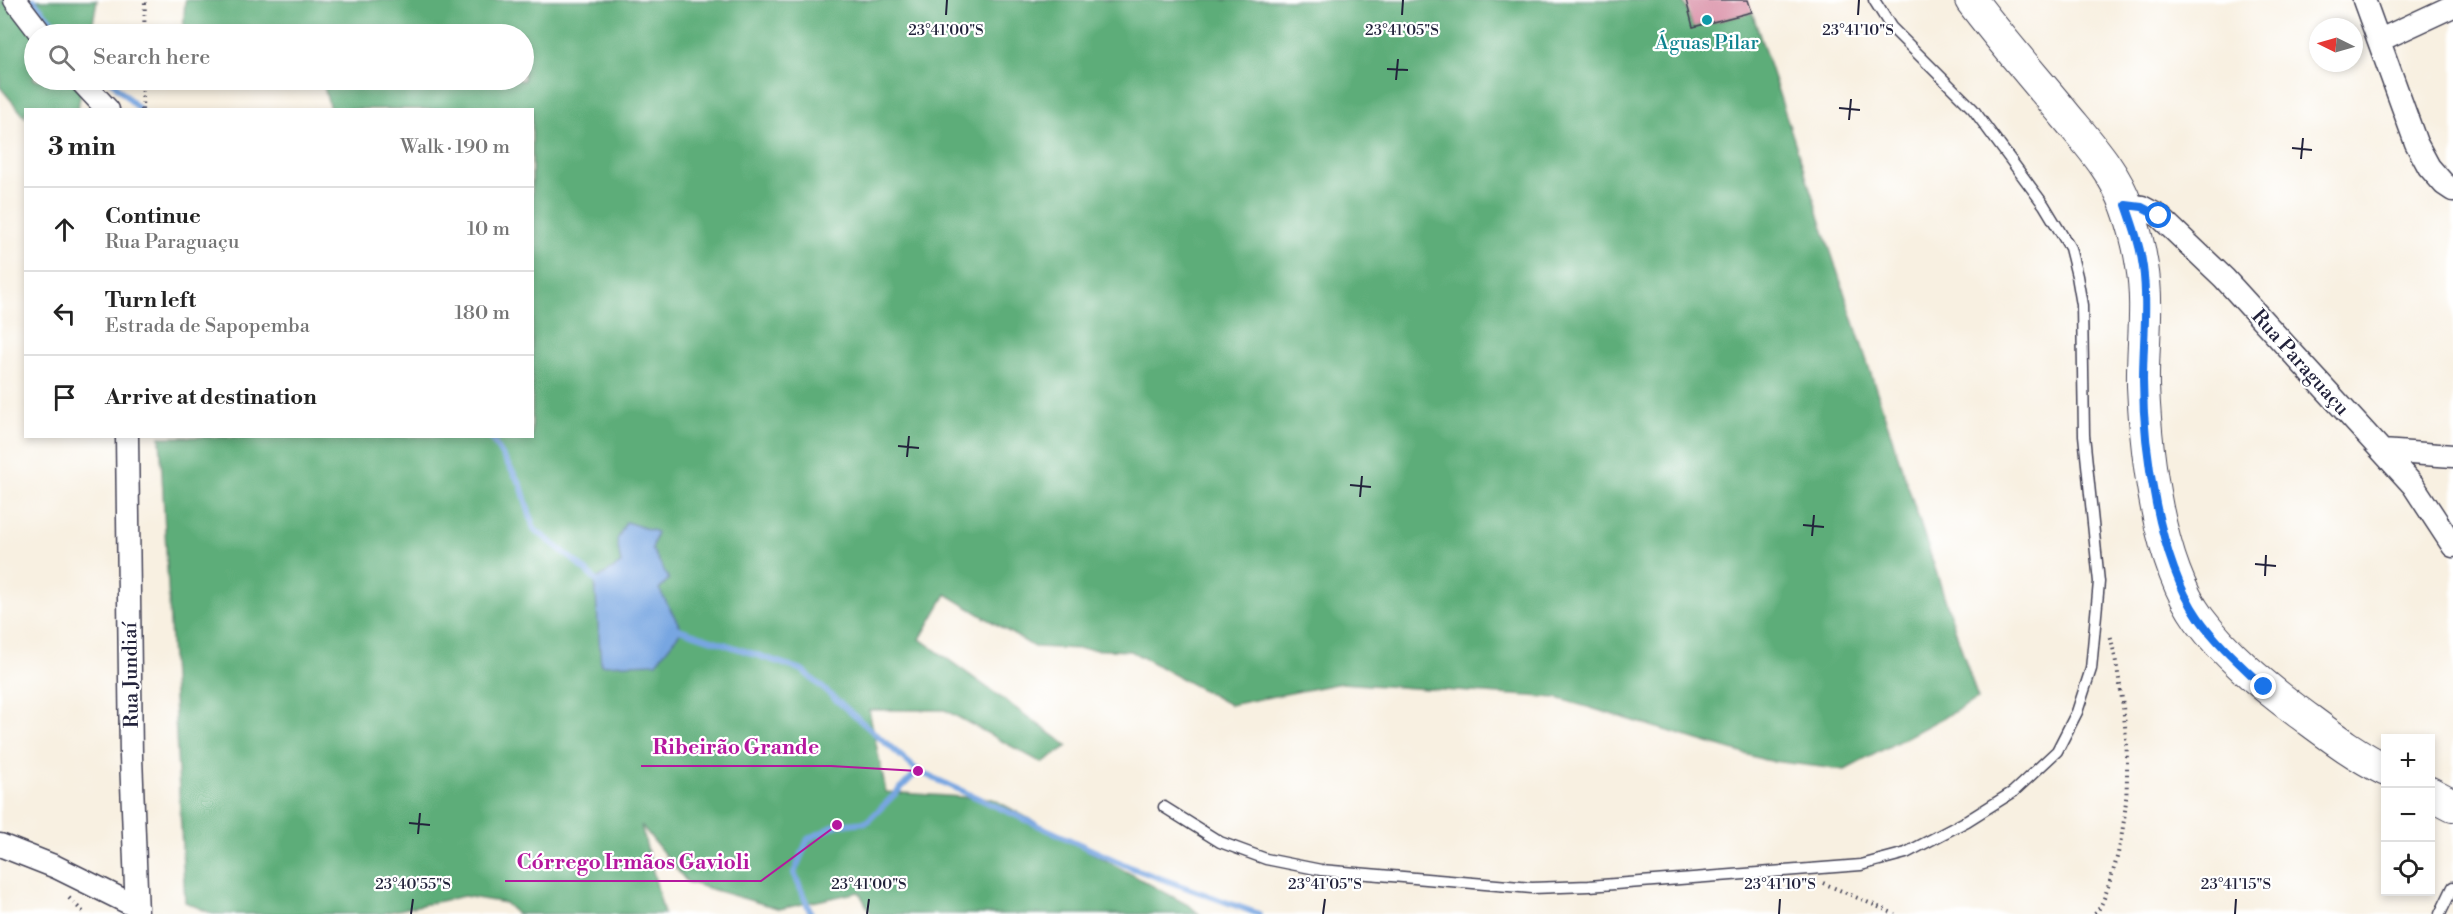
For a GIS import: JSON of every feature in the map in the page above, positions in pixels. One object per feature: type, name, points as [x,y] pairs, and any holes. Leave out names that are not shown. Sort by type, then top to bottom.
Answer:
[{"type":"main road","points":[[1971,0],[2087,141],[2114,177],[2126,205],[2137,237],[2143,268],[2145,430],[2152,479],[2169,557],[2182,588],[2198,617],[2221,645],[2264,687],[2352,753],[2381,768]]},
{"type":"main road","points":[[2435,796],[2453,805]]},
{"type":"street","points":[[15,0],[33,24]]},
{"type":"street","points":[[2364,0],[2416,143],[2429,167],[2444,184],[2453,190]]},
{"type":"street","points":[[2379,40],[2453,6]]},
{"type":"street","points":[[89,90],[106,108]]},
{"type":"street","name":"Rua Paraguaçu","points":[[2126,205],[2142,207],[2159,216],[2224,278],[2413,485],[2453,546]]},
{"type":"street","name":"Rua Jundiaí","points":[[127,438],[131,757],[137,910]]},
{"type":"street","points":[[2382,451],[2453,456]]},
{"type":"street","points":[[0,845],[56,867],[137,910]]},
{"type":"lane","points":[[1164,807],[1220,842],[1266,859],[1321,870],[1532,888],[1794,872],[1861,865],[1906,854],[1967,821],[2013,792],[2057,751],[2078,712],[2091,669],[2099,582],[2084,435],[2082,305],[2070,248],[2044,205],[1973,109],[1891,27],[1874,0]]},
{"type":"lane","points":[[2440,914],[2453,887]]},
{"type":"path","points":[[144,24],[145,0]]},
{"type":"path","points":[[142,90],[142,108]]},
{"type":"path","points":[[2095,914],[2100,908],[2114,869],[2124,824],[2127,775],[2121,681],[2109,626]]},
{"type":"path","points":[[1794,872],[1895,914]]},
{"type":"green space","points":[[0,0],[97,0],[93,24],[24,24],[24,90],[81,90],[78,108],[24,108],[24,116],[0,87]]},
{"type":"green space","points":[[185,0],[1683,0],[1693,27],[1752,12],[1978,699],[1845,770],[1765,760],[1557,698],[1341,683],[1230,705],[1131,651],[1034,647],[946,594],[920,639],[1068,746],[1042,763],[945,710],[869,710],[886,792],[993,799],[1190,906],[1199,914],[871,914],[859,892],[780,909],[687,882],[641,825],[664,914],[517,914],[505,903],[464,896],[380,914],[213,914],[185,902],[160,438],[534,438],[534,108],[330,108],[325,90],[534,90],[534,24],[184,24]]},
{"type":"water","points":[[626,522],[657,532],[652,549],[669,579],[659,589],[682,630],[656,663],[601,665],[595,580],[621,564],[617,540]]},
{"type":"building","name":"Águas Pilar","points":[[1686,0],[1748,0],[1752,12],[1693,27]]},
{"type":"waterway","points":[[33,0],[54,24]]},
{"type":"waterway","points":[[120,90],[138,108]]},
{"type":"waterway","points":[[491,438],[521,485],[534,529],[600,584]]},
{"type":"waterway","points":[[676,628],[802,670],[918,771],[1132,868],[1259,914]]},
{"type":"waterway","points":[[811,914],[794,873],[808,839],[837,825],[867,822],[918,771]]},
{"type":"place","name":"Águas Pilar","points":[[1707,20]]},
{"type":"place","name":"Ribeirão Grande","points":[[918,771]]},
{"type":"place","name":"Córrego Irmãos Gavioli","points":[[837,825]]},
{"type":"route","points":[[2159,216],[2142,207],[2126,205],[2137,237],[2143,268],[2145,430],[2152,479],[2169,557],[2198,617],[2221,645],[2264,687]]}]
